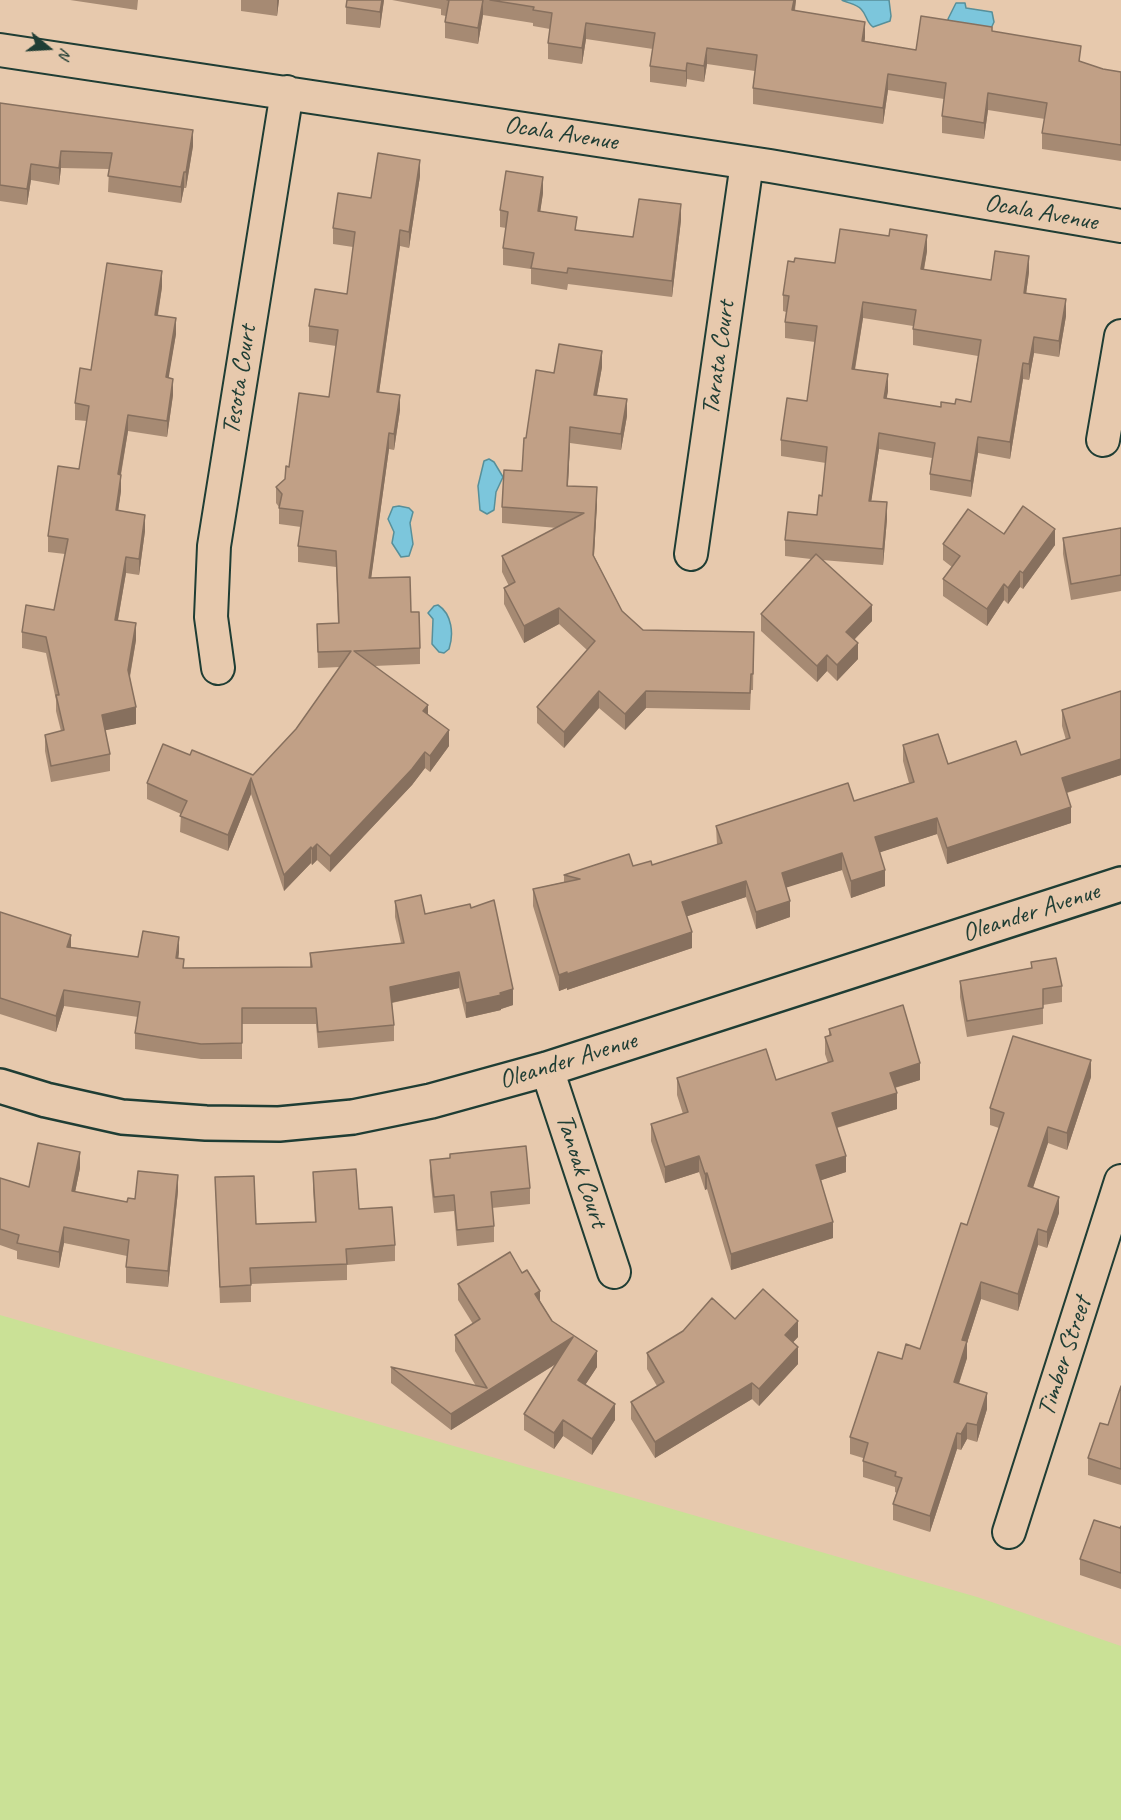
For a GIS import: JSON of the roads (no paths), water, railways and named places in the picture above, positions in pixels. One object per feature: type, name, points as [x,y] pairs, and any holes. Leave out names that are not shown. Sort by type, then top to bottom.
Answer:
[{"type":"street","name":"Ocala Avenue","points":[[0,50],[747,163],[1121,226]]},
{"type":"street","name":"Tesota Court","points":[[218,668],[211,617],[214,546],[287,92]]},
{"type":"street","name":"Tarata Court","points":[[691,554],[747,163]]},
{"type":"street","points":[[1103,440],[1121,336]]},
{"type":"street","name":"Oleander Avenue","points":[[0,1086],[46,1100],[122,1117],[206,1123],[279,1124],[353,1117],[431,1101],[547,1069],[1120,890]]},
{"type":"street","name":"Tanoak Court","points":[[547,1069],[614,1272]]},
{"type":"street","name":"Timber Street","points":[[1009,1532],[1121,1181]]},
{"type":"water","points":[[842,0],[889,0],[890,21],[873,27],[859,7]]},
{"type":"water","points":[[956,3],[965,3],[966,8],[992,12],[994,22],[988,35],[950,27],[948,19]]},
{"type":"water","points":[[489,459],[494,462],[503,477],[496,492],[494,510],[487,514],[480,510],[478,486],[484,461]]},
{"type":"water","points":[[393,507],[409,508],[413,512],[410,523],[413,544],[409,556],[401,557],[392,543],[394,532],[388,519]]},
{"type":"water","points":[[438,605],[443,609],[451,625],[449,649],[444,653],[439,652],[432,644],[433,619],[428,613]]}]
